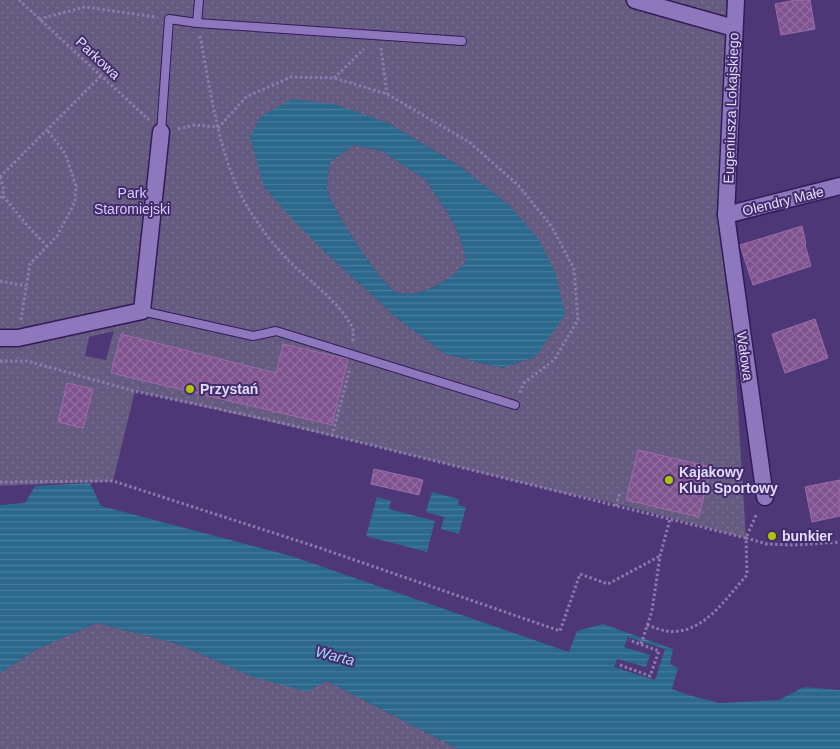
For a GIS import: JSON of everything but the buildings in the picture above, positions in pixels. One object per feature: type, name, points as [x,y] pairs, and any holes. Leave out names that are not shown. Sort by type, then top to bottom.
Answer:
[{"type":"street","points":[[635,0],[734,28]]},
{"type":"street","name":"Eugeniusza Lokajskiego","points":[[726,215],[736,0]]},
{"type":"street","points":[[0,338],[18,338],[142,311],[161,132]]},
{"type":"street","name":"Olendry Małe","points":[[726,215],[840,186]]},
{"type":"street","name":"Wałowa","points":[[726,215],[765,497]]},
{"type":"lane","points":[[197,23],[199,0]]},
{"type":"lane","points":[[161,132],[169,19],[197,23],[462,41]]},
{"type":"lane","points":[[142,311],[254,336],[276,331],[515,405]]},
{"type":"path","name":"Parkowa","points":[[19,0],[161,132]]},
{"type":"path","points":[[39,19],[85,7],[169,19]]},
{"type":"path","points":[[197,23],[219,127],[232,173],[245,204],[288,260],[333,301],[353,328],[353,355],[332,436]]},
{"type":"path","points":[[334,78],[379,35]]},
{"type":"path","points":[[379,35],[387,94]]},
{"type":"path","points":[[0,201],[3,196],[3,183],[0,177],[101,76]]},
{"type":"path","points":[[219,127],[246,97],[291,77],[334,78],[387,94],[469,142],[518,184],[552,228],[574,269],[578,320],[554,360],[524,384],[515,405]]},
{"type":"path","points":[[161,132],[195,125],[219,127]]},
{"type":"path","points":[[18,338],[30,264],[57,236],[75,202],[76,186],[65,153],[47,130]]},
{"type":"path","points":[[3,196],[47,246]]},
{"type":"path","points":[[0,281],[26,286]]},
{"type":"path","points":[[0,361],[27,361],[134,391],[270,420],[767,544],[795,545],[840,542]]},
{"type":"path","points":[[0,482],[113,481],[317,547],[560,631],[580,574],[608,584],[660,556]]},
{"type":"path","points":[[616,506],[620,492]]},
{"type":"path","points":[[647,625],[666,631],[688,630],[705,621],[747,575],[746,538],[765,497]]},
{"type":"path","points":[[641,644],[652,611],[660,556],[670,519]]},
{"type":"path","points":[[620,665],[650,676],[659,651],[629,640]]},
{"type":"green space","name":"Park Staromiejski","points":[[0,0],[731,0],[726,215],[746,538],[614,503],[568,494],[354,441],[135,391],[113,481],[0,486]],"holes":[[[292,99],[388,123],[458,165],[510,206],[535,357],[502,368],[445,354],[397,318],[325,252]],[[114,331],[106,360],[85,356],[89,337]]]},
{"type":"green space","points":[[354,145],[382,151],[425,179],[448,213],[461,239],[466,261],[447,279],[434,287],[418,293],[403,294],[396,292],[389,287],[357,245],[337,211],[327,188],[330,162]]},
{"type":"green space","points":[[97,623],[178,644],[253,677],[327,681],[458,749],[0,749],[0,673],[37,649]]},
{"type":"water","points":[[292,99],[334,104],[388,123],[458,165],[510,206],[539,240],[555,272],[565,315],[535,357],[502,368],[445,354],[397,318],[325,252],[264,187],[250,137],[260,117]],"holes":[[[354,145],[382,151],[425,179],[448,213],[461,239],[466,261],[447,279],[434,287],[418,293],[403,294],[389,287],[357,245],[337,211],[327,188],[330,162]]]},
{"type":"water","name":"Warta","points":[[90,483],[101,506],[291,556],[569,652],[577,631],[603,624],[673,649],[670,664],[678,668],[672,689],[688,695],[719,703],[779,700],[804,687],[840,690],[840,749],[458,749],[327,681],[307,692],[253,677],[178,644],[97,623],[37,649],[0,673],[0,505],[25,503],[35,486]]},
{"type":"water","points":[[432,492],[459,499],[458,505],[466,507],[459,534],[441,529],[444,517],[426,512]]},
{"type":"water","points":[[377,497],[391,501],[389,509],[435,521],[427,552],[366,536]]},
{"type":"pier","points":[[628,637],[665,649],[655,680],[614,667],[617,659],[646,667],[650,655],[624,647]]},
{"type":"place","name":"Przystań","points":[[190,389]]},
{"type":"place","name":"Kajakowy Klub Sportowy","points":[[669,480]]},
{"type":"place","name":"bunkier","points":[[772,536]]}]
